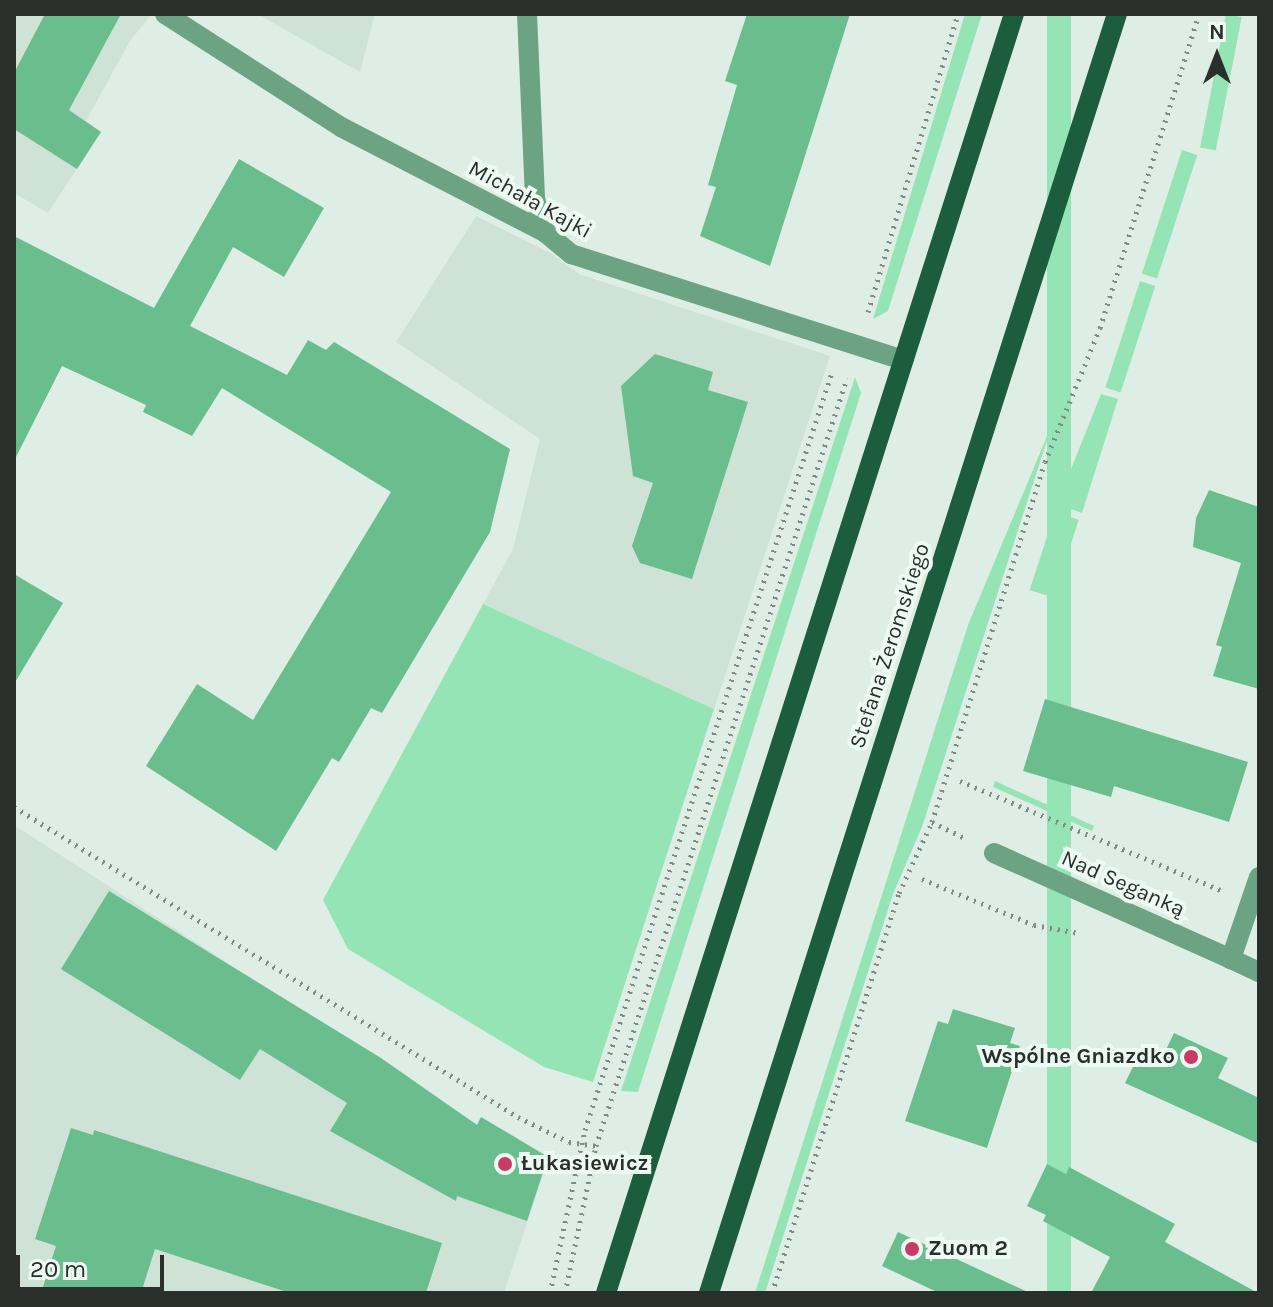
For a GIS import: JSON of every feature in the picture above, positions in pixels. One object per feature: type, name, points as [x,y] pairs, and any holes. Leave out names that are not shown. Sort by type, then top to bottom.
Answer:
[{"type":"main road","points":[[606,1293],[1014,14]]},
{"type":"main road","name":"Stefana Żeromskiego","points":[[709,1293],[1117,14]]},
{"type":"street","name":"Michała Kajki","points":[[165,14],[341,127],[546,233],[571,254],[904,360]]},
{"type":"street","points":[[527,14],[535,199],[546,233]]},
{"type":"street","name":"Nad Seganką","points":[[994,853],[1259,972]]},
{"type":"street","points":[[1231,959],[1259,877]]},
{"type":"path","points":[[865,322],[958,14]]},
{"type":"path","points":[[772,1293],[899,893],[932,822],[1045,462],[1100,328],[1199,14]]},
{"type":"path","points":[[550,1293],[581,1145],[837,358]]},
{"type":"path","points":[[565,1293],[596,1146],[850,369]]},
{"type":"path","points":[[960,781],[1232,894],[1246,913]]},
{"type":"path","points":[[14,807],[518,1117],[581,1145],[596,1146]]},
{"type":"shaded area","points":[[14,14],[152,14],[130,41],[86,121],[101,132],[48,213],[14,193]]},
{"type":"shaded area","points":[[257,14],[375,14],[360,72]]},
{"type":"shaded area","points":[[476,216],[552,254],[579,274],[830,356],[714,709],[483,604],[513,549],[540,439],[396,342]]},
{"type":"shaded area","points":[[14,825],[477,1124],[481,1117],[549,1157],[504,1293],[14,1293]]},
{"type":"green space","points":[[965,14],[982,14],[888,311],[873,319]]},
{"type":"green space","points":[[1047,14],[1071,14],[1071,1293],[1047,1293]]},
{"type":"green space","points":[[1226,14],[1242,17],[1216,151],[1200,148]]},
{"type":"green space","points":[[1182,150],[1197,155],[1157,279],[1142,274]]},
{"type":"green space","points":[[1140,281],[1155,286],[1121,392],[1105,388]]},
{"type":"green space","points":[[855,377],[861,393],[638,1092],[621,1091]]},
{"type":"green space","points":[[1101,394],[1118,399],[1082,513],[1057,504]]},
{"type":"green space","points":[[1053,422],[922,827],[893,894],[765,1293],[755,1293],[968,625]]},
{"type":"green space","points":[[1055,512],[1079,520],[1053,598],[1030,590]]},
{"type":"green space","points":[[483,604],[714,709],[593,1082],[544,1067],[348,949],[323,900]]},
{"type":"green space","points":[[995,781],[1094,826],[1092,831],[993,787]]},
{"type":"building","points":[[45,14],[121,14],[69,110],[101,132],[77,169],[14,129],[14,73]]},
{"type":"building","points":[[747,14],[850,14],[770,266],[700,236],[716,187],[708,185],[737,85],[725,81]]},
{"type":"building","points":[[239,159],[324,208],[284,277],[233,247],[190,326],[287,375],[308,340],[326,350],[334,342],[510,449],[490,532],[382,713],[371,708],[339,762],[332,758],[276,851],[146,766],[197,684],[253,720],[391,492],[222,388],[192,436],[143,412],[146,405],[62,366],[14,461],[14,236],[154,308]]},
{"type":"building","points":[[655,354],[713,372],[708,390],[748,402],[692,579],[640,563],[632,546],[653,483],[633,476],[621,386]]},
{"type":"building","points":[[1209,490],[1259,507],[1259,689],[1213,676],[1222,647],[1216,645],[1241,563],[1193,547],[1196,518]]},
{"type":"building","points":[[14,574],[63,603],[14,684]]},
{"type":"building","points":[[1045,699],[1248,762],[1229,822],[1114,786],[1111,797],[1023,771]]},
{"type":"building","points":[[109,891],[381,1058],[477,1125],[481,1117],[548,1157],[527,1221],[457,1196],[456,1201],[330,1131],[347,1103],[260,1049],[240,1080],[61,969]]},
{"type":"building","points":[[953,1009],[1015,1028],[1010,1043],[1020,1046],[987,1148],[905,1121],[938,1021],[948,1024]]},
{"type":"building","points":[[1174,1033],[1228,1058],[1218,1078],[1259,1098],[1259,1144],[1125,1083],[1143,1046],[1163,1056]]},
{"type":"building","points":[[71,1128],[93,1135],[94,1130],[442,1243],[426,1293],[290,1293],[155,1249],[141,1293],[41,1293],[56,1246],[35,1239]]},
{"type":"building","points":[[1047,1164],[1066,1174],[1069,1167],[1175,1224],[1165,1242],[1258,1293],[1091,1293],[1110,1257],[1043,1221],[1046,1215],[1027,1206]]},
{"type":"building","name":"Zuom 2","points":[[898,1232],[1030,1293],[939,1293],[882,1266]]},
{"type":"place","name":"Wspólne Gniazdko","points":[[1191,1057]]},
{"type":"place","name":"Łukasiewicz","points":[[505,1164]]},
{"type":"place","name":"Zuom 2","points":[[912,1249]]}]
